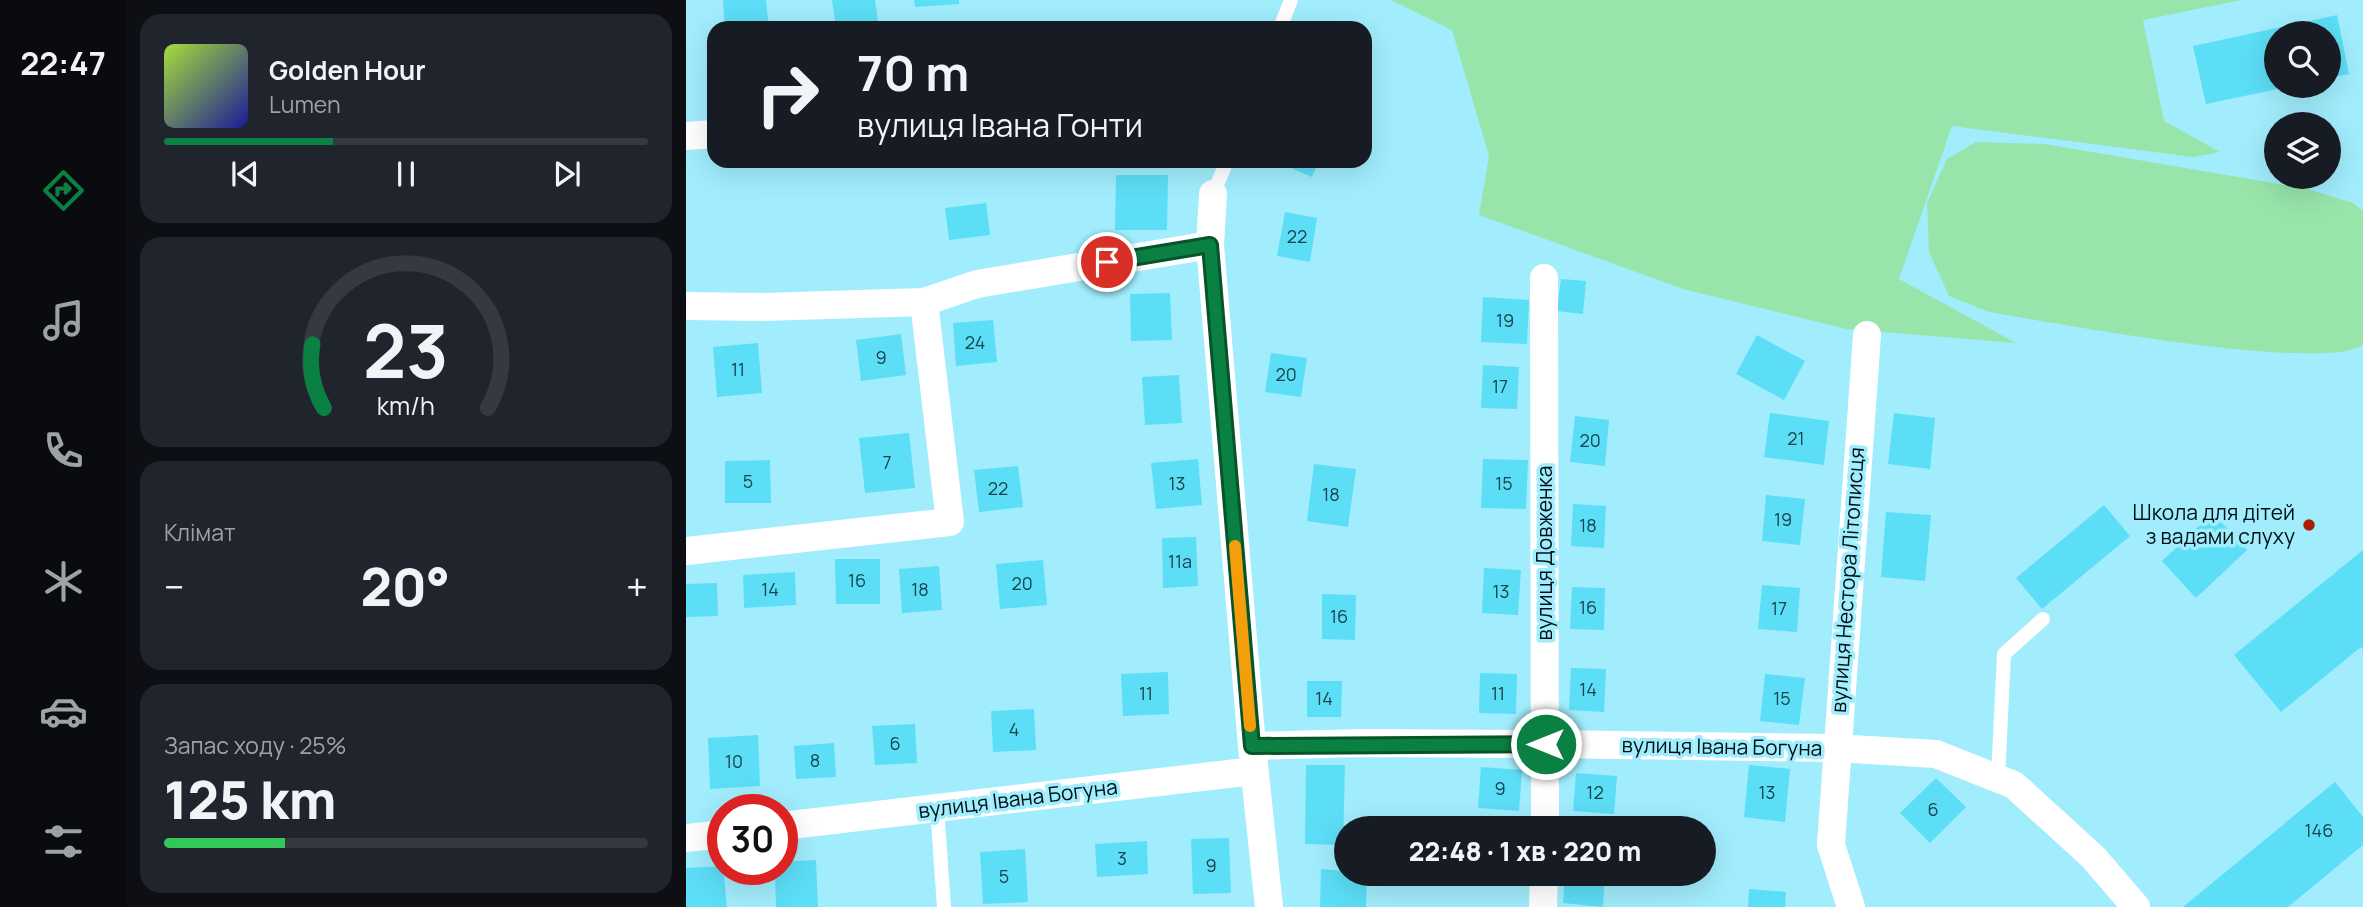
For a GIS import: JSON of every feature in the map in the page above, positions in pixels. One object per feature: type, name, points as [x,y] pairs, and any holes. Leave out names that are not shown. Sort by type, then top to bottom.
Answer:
[{"type":"street","points":[[686,136],[707,134]]},
{"type":"street","points":[[1213,194],[1210,245],[1253,758],[1269,907]]},
{"type":"street","points":[[686,306],[763,307],[924,302],[977,284],[1210,245]]},
{"type":"street","name":"вулиця Довженка","points":[[1544,278],[1545,816]]},
{"type":"street","points":[[686,551],[950,522],[924,302]]},
{"type":"street","name":"вулиця Нестора Літописця","points":[[1851,907],[1830,845],[1867,335]]},
{"type":"street","name":"вулиця Івана Богуна","points":[[798,825],[937,808],[1253,758],[1546,744],[1835,748],[1936,754],[2014,785],[2093,857],[2136,907]]},
{"type":"street","points":[[686,838],[707,836]]},
{"type":"street","points":[[1544,886],[1544,907]]},
{"type":"lane","points":[[1283,21],[1291,0]]},
{"type":"lane","points":[[1213,194],[1224,168]]},
{"type":"lane","points":[[1998,779],[2004,654],[2043,619]]},
{"type":"lane","points":[[937,808],[944,907]]},
{"type":"green space","points":[[1391,0],[2242,0],[2143,20],[2164,121],[2220,152],[2193,157],[1952,126],[1899,279],[2016,343],[1846,329],[1683,289],[1479,215],[1489,156],[1452,30]]},
{"type":"green space","points":[[1976,142],[2045,144],[2264,181],[2264,189],[2308,189],[2353,203],[2363,211],[2363,344],[2340,352],[2245,350],[1989,312],[1949,296],[1929,252],[1927,203],[1947,159]]},
{"type":"building","points":[[723,0],[766,0],[768,21],[724,21]]},
{"type":"building","points":[[832,0],[875,0],[878,21],[835,21]]},
{"type":"building","points":[[914,0],[959,0],[959,4],[915,7]]},
{"type":"building","points":[[2337,15],[2338,21],[2309,21]]},
{"type":"building","points":[[2264,31],[2264,92],[2206,104],[2193,46]]},
{"type":"building","points":[[2341,35],[2349,74],[2341,76]]},
{"type":"building","points":[[1291,168],[1316,168],[1312,177]]},
{"type":"building","points":[[1116,175],[1168,175],[1167,230],[1115,230]]},
{"type":"building","points":[[986,203],[990,235],[949,240],[945,208]]},
{"type":"building","points":[[1285,212],[1317,218],[1310,262],[1277,256]]},
{"type":"building","points":[[1561,279],[1586,281],[1583,314],[1557,311]]},
{"type":"building","points":[[1170,293],[1172,340],[1131,341],[1130,294]]},
{"type":"building","points":[[1483,297],[1529,300],[1527,344],[1481,342]]},
{"type":"building","points":[[993,320],[997,362],[956,366],[953,323]]},
{"type":"building","points":[[901,334],[906,375],[861,381],[856,340]]},
{"type":"building","points":[[1757,335],[1805,361],[1784,400],[1736,374]]},
{"type":"building","points":[[758,343],[762,393],[717,397],[713,347]]},
{"type":"building","points":[[1271,353],[1307,358],[1301,397],[1265,392]]},
{"type":"building","points":[[1483,365],[1519,367],[1517,409],[1481,408]]},
{"type":"building","points":[[1179,375],[1182,423],[1145,425],[1142,377]]},
{"type":"building","points":[[1770,413],[1829,421],[1824,465],[1764,457]]},
{"type":"building","points":[[1894,413],[1935,418],[1930,469],[1888,464]]},
{"type":"building","points":[[1575,416],[1609,420],[1605,466],[1570,462]]},
{"type":"building","points":[[909,433],[915,488],[865,493],[859,438]]},
{"type":"building","points":[[1198,459],[1202,505],[1156,509],[1151,463]]},
{"type":"building","points":[[1483,459],[1528,460],[1526,509],[1481,508]]},
{"type":"building","points":[[770,460],[771,503],[725,503],[725,461]]},
{"type":"building","points":[[1314,464],[1356,469],[1348,527],[1307,521]]},
{"type":"building","points":[[1018,466],[1023,507],[979,512],[974,470]]},
{"type":"building","points":[[1766,495],[1805,499],[1800,545],[1762,541]]},
{"type":"building","points":[[1573,504],[1606,506],[1604,548],[1571,546]]},
{"type":"building","points":[[2104,505],[2130,536],[2042,609],[2016,578]]},
{"type":"building","points":[[1886,512],[1931,515],[1925,581],[1881,577]]},
{"type":"building","points":[[2213,513],[2247,550],[2196,598],[2162,561]]},
{"type":"building","points":[[1196,537],[1198,586],[1163,588],[1162,538]]},
{"type":"building","points":[[2363,550],[2363,650],[2361,647],[2281,712],[2234,655]]},
{"type":"building","points":[[835,559],[880,559],[880,604],[836,604]]},
{"type":"building","points":[[1043,560],[1047,605],[1000,609],[996,564]]},
{"type":"building","points":[[939,566],[942,610],[902,613],[899,569]]},
{"type":"building","points":[[1484,568],[1521,570],[1518,615],[1482,613]]},
{"type":"building","points":[[795,572],[796,605],[744,608],[743,575]]},
{"type":"building","points":[[717,583],[718,616],[686,617],[686,584]]},
{"type":"building","points":[[1762,585],[1800,588],[1797,632],[1758,629]]},
{"type":"building","points":[[1572,587],[1605,588],[1604,630],[1570,629]]},
{"type":"building","points":[[1322,594],[1356,595],[1355,640],[1322,639]]},
{"type":"building","points":[[1571,668],[1606,669],[1604,712],[1569,710]]},
{"type":"building","points":[[1168,672],[1169,714],[1123,716],[1121,674]]},
{"type":"building","points":[[1480,673],[1517,674],[1516,714],[1479,713]]},
{"type":"building","points":[[1765,674],[1805,678],[1799,725],[1760,721]]},
{"type":"building","points":[[1307,681],[1342,681],[1341,717],[1307,717]]},
{"type":"building","points":[[1034,709],[1036,750],[993,752],[991,711]]},
{"type":"building","points":[[915,724],[917,763],[875,765],[872,726]]},
{"type":"building","points":[[758,735],[760,786],[710,789],[708,738]]},
{"type":"building","points":[[834,743],[836,777],[796,779],[794,746]]},
{"type":"building","points":[[1306,765],[1345,765],[1344,816],[1334,816],[1334,845],[1305,844]]},
{"type":"building","points":[[1749,765],[1790,769],[1785,822],[1744,817]]},
{"type":"building","points":[[1481,767],[1522,770],[1519,811],[1478,808]]},
{"type":"building","points":[[1576,773],[1617,776],[1614,814],[1573,811]]},
{"type":"building","points":[[1936,778],[1966,807],[1930,843],[1900,813]]},
{"type":"building","points":[[2335,782],[2363,817],[2363,845],[2288,907],[2183,907]]},
{"type":"building","points":[[1229,838],[1231,893],[1193,894],[1191,839]]},
{"type":"building","points":[[1147,841],[1148,874],[1097,877],[1095,844]]},
{"type":"building","points":[[1025,849],[1028,902],[983,904],[980,852]]},
{"type":"building","points":[[816,860],[818,907],[776,907],[775,885],[798,885],[798,861]]},
{"type":"building","points":[[707,867],[707,885],[725,885],[727,907],[686,907],[686,868]]},
{"type":"building","points":[[1321,869],[1334,870],[1334,886],[1367,886],[1366,907],[1320,907]]},
{"type":"building","points":[[1564,886],[1604,886],[1603,907],[1563,903]]},
{"type":"building","points":[[1749,889],[1786,892],[1785,907],[1748,907]]},
{"type":"slow traffic","points":[[1235,546],[1250,726]]},
{"type":"place","name":"Школа для дітей з вадами слуху","points":[[2309,525]]},
{"type":"route","points":[[1107,262],[1210,245],[1252,746],[1361,743],[1546,744]]}]
